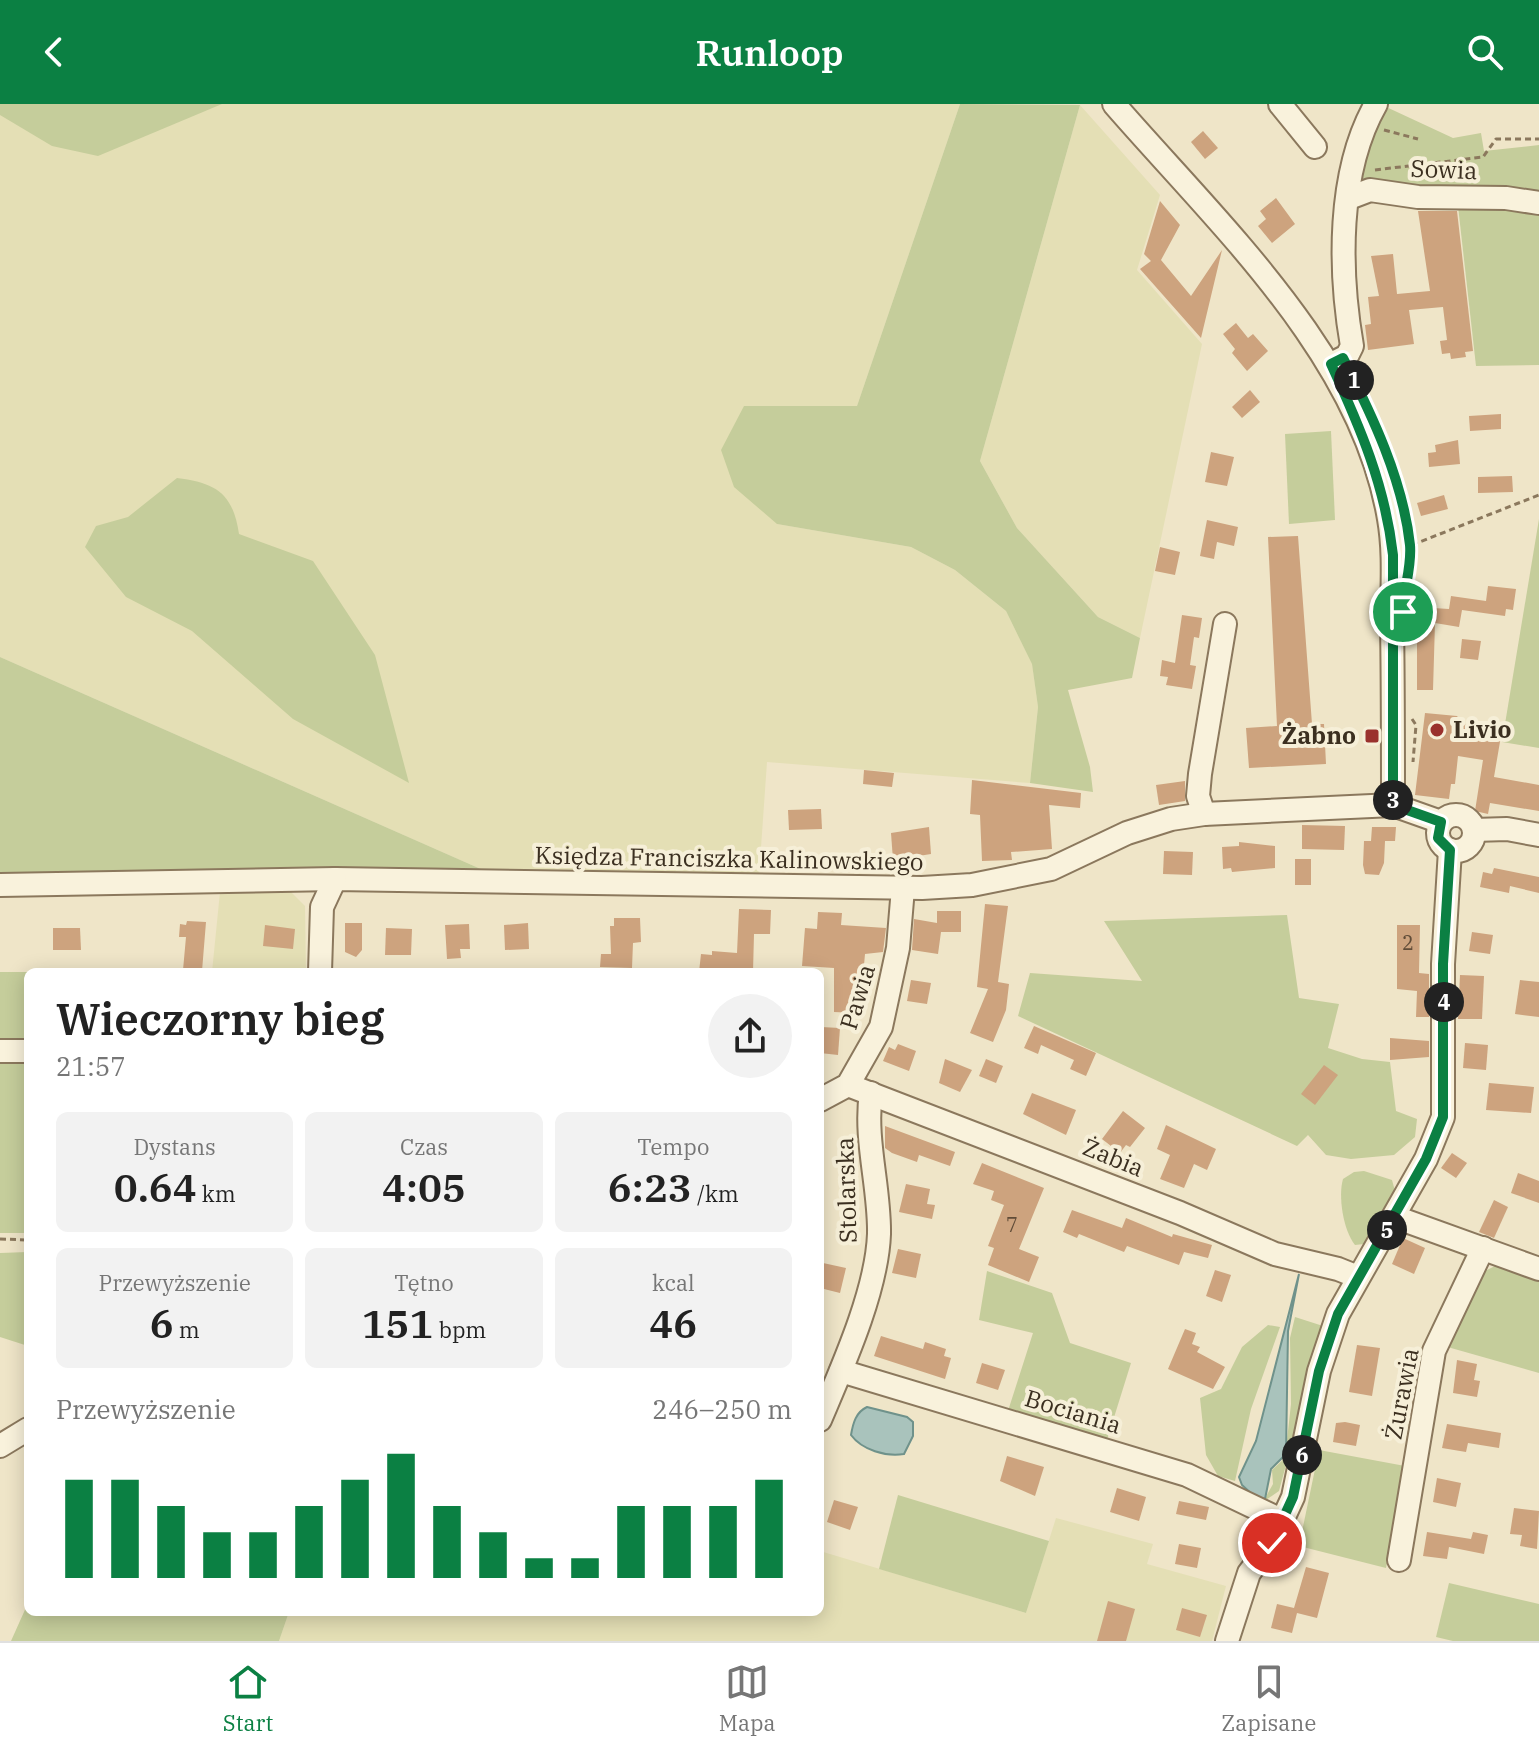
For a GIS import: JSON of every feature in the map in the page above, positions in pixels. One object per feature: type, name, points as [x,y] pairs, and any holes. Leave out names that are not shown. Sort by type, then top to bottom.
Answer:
[{"type":"street","points":[[1114,104],[1298,317],[1331,364],[1372,456],[1389,521],[1393,555],[1393,805]]},
{"type":"street","points":[[1280,104],[1315,147]]},
{"type":"street","points":[[1331,364],[1347,356],[1352,346],[1344,264],[1350,191],[1370,113]]},
{"type":"street","name":"Sowia","points":[[1350,191],[1370,190],[1418,197],[1506,198],[1539,203]]},
{"type":"street","points":[[1204,814],[1198,796],[1200,774],[1225,624]]},
{"type":"street","name":"Księdza Franciszka Kalinowskiego","points":[[0,885],[335,879],[903,888],[972,885],[1051,869],[1127,833],[1171,819],[1204,814],[1393,805],[1441,822]]},
{"type":"street","points":[[1227,1641],[1249,1573],[1283,1521],[1293,1497],[1326,1348],[1338,1314],[1426,1159],[1443,1117],[1443,964],[1450,850],[1438,838],[1441,822],[1450,815],[1461,814],[1470,820],[1474,830],[1468,847],[1450,850]]},
{"type":"street","points":[[1474,830],[1507,829],[1539,835]]},
{"type":"street","points":[[320,968],[322,907],[335,879]]},
{"type":"street","points":[[286,881],[313,908],[321,939]]},
{"type":"street","name":"Pawia","points":[[848,1085],[881,1027],[898,948],[903,888]]},
{"type":"street","points":[[0,1051],[24,1051]]},
{"type":"street","points":[[824,1098],[848,1085]]},
{"type":"street","name":"Żabia","points":[[848,1085],[1180,1213],[1275,1254],[1358,1277]]},
{"type":"street","name":"Stolarska","points":[[824,1411],[858,1322],[878,1243],[877,1182],[869,1114],[871,1093]]},
{"type":"street","points":[[1395,1217],[1539,1269]]},
{"type":"street","name":"Żurawia","points":[[1399,1560],[1434,1351],[1483,1248]]},
{"type":"street","name":"Bociania","points":[[841,1371],[1187,1475],[1283,1521]]},
{"type":"street","points":[[0,1446],[24,1431]]},
{"type":"path","points":[[1370,113],[1418,139]]},
{"type":"path","points":[[1350,191],[1372,170],[1483,157],[1496,139],[1539,139]]},
{"type":"path","points":[[1410,557],[1410,546],[1539,495]]},
{"type":"path","points":[[1410,716],[1416,725],[1415,758],[1410,769]]},
{"type":"path","points":[[0,1239],[24,1240]]},
{"type":"shaded area","points":[[0,104],[960,104],[857,406],[744,406],[777,524],[911,547],[955,570],[1006,611],[1032,663],[1038,707],[1030,783],[767,762],[759,876],[483,870],[0,657]]},
{"type":"shaded area","points":[[1080,105],[1160,195],[1137,270],[1202,344],[1140,638],[1098,617],[1017,528],[980,461]]},
{"type":"shaded area","points":[[290,891],[305,906],[306,968],[212,968],[220,892]]},
{"type":"shaded area","points":[[1056,1518],[1153,1544],[1147,1564],[1226,1586],[1212,1641],[279,1641],[288,1616],[824,1616],[824,1552],[1026,1613]]},
{"type":"green space","points":[[0,104],[222,104],[98,156],[52,146],[0,115]]},
{"type":"green space","points":[[960,104],[1080,105],[980,461],[1017,528],[1098,617],[1140,638],[1132,678],[1068,690],[1090,767],[1093,792],[1030,783],[1038,707],[1032,664],[1006,611],[955,570],[911,547],[777,524],[734,487],[721,450],[744,406],[857,406]]},
{"type":"green space","points":[[1382,105],[1453,138],[1481,133],[1484,151],[1539,145],[1539,194],[1357,183]]},
{"type":"green space","points":[[1458,206],[1539,210],[1539,365],[1476,366]]},
{"type":"green space","points":[[1331,431],[1335,520],[1289,524],[1285,434]]},
{"type":"green space","points":[[177,478],[202,483],[220,492],[232,509],[239,534],[313,561],[375,655],[409,783],[293,719],[192,631],[126,597],[85,547],[96,526],[128,517]]},
{"type":"green space","points":[[1539,519],[1539,748],[1502,742]]},
{"type":"green space","points":[[0,657],[483,870],[0,877]]},
{"type":"green space","points":[[1287,915],[1299,998],[1339,1004],[1328,1048],[1362,1059],[1390,1062],[1396,1111],[1417,1119],[1415,1137],[1394,1155],[1351,1159],[1326,1155],[1308,1135],[1297,1146],[1018,1016],[1030,973],[1142,981],[1104,921]]},
{"type":"green space","points":[[0,972],[24,972],[24,1039],[0,1039]]},
{"type":"green space","points":[[0,1062],[24,1063],[24,1233],[0,1233]]},
{"type":"green space","points":[[1364,1171],[1392,1180],[1395,1191],[1364,1244],[1355,1245],[1345,1222],[1341,1203],[1342,1186],[1343,1179],[1354,1172]]},
{"type":"green space","points":[[24,1252],[24,1345],[0,1337],[0,1253]]},
{"type":"green space","points":[[1503,1262],[1539,1278],[1539,1373],[1444,1346],[1481,1273]]},
{"type":"green space","points":[[987,1271],[1052,1293],[1070,1343],[1131,1363],[1106,1443],[1007,1414],[1033,1333],[979,1320]]},
{"type":"green space","points":[[1295,1317],[1323,1326],[1279,1491],[1263,1502],[1273,1484],[1272,1470],[1285,1458],[1291,1404],[1290,1338]]},
{"type":"green space","points":[[1268,1325],[1280,1327],[1251,1409],[1235,1481],[1218,1476],[1206,1455],[1200,1398],[1221,1389],[1242,1347]]},
{"type":"green space","points":[[1319,1450],[1405,1466],[1386,1568],[1299,1546]]},
{"type":"green space","points":[[898,1495],[1049,1541],[1026,1613],[879,1569]]},
{"type":"green space","points":[[1449,1583],[1539,1604],[1539,1641],[1453,1641],[1436,1637]]},
{"type":"green space","points":[[24,1612],[24,1616],[288,1616],[279,1641],[11,1641]]},
{"type":"water","points":[[1299,1274],[1288,1331],[1286,1454],[1271,1469],[1265,1499],[1255,1497],[1242,1485],[1239,1477],[1256,1441]]},
{"type":"water","points":[[867,1407],[907,1417],[913,1422],[913,1436],[904,1454],[875,1451],[861,1445],[851,1435],[856,1418]]},
{"type":"building","points":[[1203,131],[1218,148],[1205,159],[1191,142]]},
{"type":"building","points":[[1276,198],[1295,224],[1272,243],[1258,226],[1266,219],[1260,211]]},
{"type":"building","points":[[1160,201],[1180,225],[1161,260],[1191,296],[1222,250],[1201,338],[1140,269],[1151,261],[1144,254]]},
{"type":"building","points":[[1418,211],[1457,211],[1473,351],[1465,352],[1466,357],[1451,359],[1450,353],[1442,354],[1440,341],[1447,340],[1443,307],[1409,310],[1414,344],[1368,350],[1365,325],[1371,324],[1368,297],[1379,296],[1371,256],[1393,254],[1397,294],[1430,291]]},
{"type":"building","points":[[1236,323],[1248,338],[1253,334],[1268,351],[1247,371],[1232,353],[1235,349],[1223,334]]},
{"type":"building","points":[[1250,390],[1260,402],[1242,418],[1232,407]]},
{"type":"building","points":[[1501,414],[1501,429],[1470,431],[1469,416]]},
{"type":"building","points":[[1458,440],[1460,464],[1429,467],[1428,453],[1436,452],[1435,445]]},
{"type":"building","points":[[1211,452],[1234,457],[1227,486],[1205,482]]},
{"type":"building","points":[[1512,476],[1513,492],[1478,493],[1478,477]]},
{"type":"building","points":[[1444,495],[1448,509],[1421,516],[1417,503]]},
{"type":"building","points":[[1207,520],[1238,527],[1234,546],[1217,542],[1214,559],[1200,556]]},
{"type":"building","points":[[1298,536],[1312,724],[1324,724],[1326,764],[1249,768],[1246,728],[1277,726],[1268,537]]},
{"type":"building","points":[[1160,547],[1180,552],[1175,575],[1155,571]]},
{"type":"building","points":[[1488,586],[1516,589],[1513,610],[1506,609],[1505,616],[1462,610],[1459,627],[1435,623],[1433,690],[1417,690],[1417,607],[1449,609],[1451,596],[1486,601]]},
{"type":"building","points":[[1182,615],[1202,618],[1199,638],[1194,637],[1190,665],[1196,666],[1192,689],[1166,685],[1168,677],[1160,676],[1162,660],[1175,663]]},
{"type":"building","points":[[1462,639],[1481,641],[1478,660],[1460,658]]},
{"type":"building","points":[[1425,713],[1457,716],[1463,724],[1502,730],[1494,777],[1539,785],[1539,811],[1490,803],[1488,814],[1475,811],[1483,760],[1458,756],[1455,784],[1451,784],[1449,799],[1415,795]]},
{"type":"building","points":[[864,770],[894,773],[892,787],[863,784]]},
{"type":"building","points":[[972,780],[1081,793],[1080,808],[1049,805],[1052,849],[1011,852],[1012,860],[982,861],[980,815],[970,814]]},
{"type":"building","points":[[1185,781],[1185,801],[1159,805],[1156,785]]},
{"type":"building","points":[[821,809],[822,829],[789,830],[788,810]]},
{"type":"building","points":[[1302,825],[1345,826],[1344,850],[1302,849]]},
{"type":"building","points":[[929,827],[931,854],[893,860],[891,833]]},
{"type":"building","points":[[1372,827],[1396,827],[1395,841],[1385,841],[1384,863],[1379,875],[1365,874],[1363,865],[1364,841],[1371,841]]},
{"type":"building","points":[[1239,842],[1275,846],[1275,868],[1232,872],[1231,868],[1223,869],[1222,847],[1239,846]]},
{"type":"building","points":[[1164,851],[1193,852],[1192,875],[1163,874]]},
{"type":"building","points":[[1295,859],[1311,859],[1311,885],[1295,885]]},
{"type":"building","points":[[1494,868],[1539,877],[1539,893],[1510,886],[1509,893],[1480,887],[1483,872],[1492,874]]},
{"type":"building","points":[[985,904],[1008,906],[998,982],[1009,984],[1006,1010],[993,1042],[970,1033],[988,989],[977,987]]},
{"type":"building","points":[[739,909],[771,910],[770,934],[754,934],[753,968],[699,968],[701,954],[712,955],[712,951],[737,953]]},
{"type":"building","points":[[937,911],[961,911],[961,932],[941,932],[938,954],[912,950],[914,919],[937,923]]},
{"type":"building","points":[[818,912],[842,913],[841,925],[886,928],[883,952],[865,954],[862,987],[857,987],[855,1013],[834,1012],[834,968],[802,966],[805,928],[817,929]]},
{"type":"building","points":[[614,918],[640,918],[641,942],[633,943],[632,968],[600,967],[601,954],[611,954],[610,926],[614,926]]},
{"type":"building","points":[[187,921],[206,922],[202,968],[183,968],[186,937],[179,937],[180,924],[186,925]]},
{"type":"building","points":[[345,923],[362,923],[362,950],[356,957],[345,952]]},
{"type":"building","points":[[528,923],[529,949],[505,950],[504,925]]},
{"type":"building","points":[[469,924],[470,949],[460,949],[461,958],[447,959],[445,925]]},
{"type":"building","points":[[265,925],[295,929],[293,949],[263,946]]},
{"type":"building","points":[[1397,925],[1420,925],[1419,973],[1429,974],[1429,1017],[1416,1017],[1417,991],[1397,989]]},
{"type":"building","points":[[53,928],[80,928],[81,950],[53,950]]},
{"type":"building","points":[[386,928],[412,929],[411,955],[385,955]]},
{"type":"building","points":[[1472,932],[1493,935],[1490,954],[1469,951]]},
{"type":"building","points":[[1460,975],[1484,976],[1482,1019],[1458,1019]]},
{"type":"building","points":[[911,980],[931,983],[927,1004],[907,1001]]},
{"type":"building","points":[[1520,980],[1539,982],[1539,1017],[1515,1014]]},
{"type":"building","points":[[1034,1026],[1096,1053],[1086,1076],[1070,1069],[1074,1060],[1041,1045],[1038,1054],[1024,1048]]},
{"type":"building","points":[[824,1027],[840,1028],[838,1055],[824,1053]]},
{"type":"building","points":[[1390,1038],[1429,1041],[1429,1057],[1390,1060]]},
{"type":"building","points":[[1465,1043],[1488,1045],[1486,1070],[1463,1068]]},
{"type":"building","points":[[898,1044],[916,1051],[909,1071],[883,1061],[889,1047],[895,1050]]},
{"type":"building","points":[[945,1059],[972,1070],[960,1092],[939,1083]]},
{"type":"building","points":[[986,1059],[1003,1066],[996,1083],[979,1076]]},
{"type":"building","points":[[1324,1065],[1338,1075],[1315,1105],[1301,1094]]},
{"type":"building","points":[[1489,1083],[1534,1087],[1531,1113],[1486,1110]]},
{"type":"building","points":[[1032,1093],[1076,1110],[1066,1135],[1023,1114]]},
{"type":"building","points":[[1123,1111],[1145,1128],[1130,1147],[1126,1145],[1120,1153],[1102,1139]]},
{"type":"building","points":[[1166,1125],[1216,1149],[1207,1170],[1194,1164],[1184,1188],[1160,1179],[1170,1155],[1157,1149]]},
{"type":"building","points":[[885,1126],[955,1152],[950,1166],[919,1155],[917,1162],[892,1153],[885,1148]]},
{"type":"building","points":[[1452,1153],[1467,1163],[1456,1178],[1441,1168]]},
{"type":"building","points":[[982,1163],[1044,1188],[1019,1249],[1039,1257],[1029,1282],[988,1265],[994,1248],[988,1246],[1004,1205],[991,1200],[994,1191],[973,1184]]},
{"type":"building","points":[[1518,1173],[1539,1181],[1539,1203],[1511,1193]]},
{"type":"building","points":[[906,1184],[930,1189],[927,1204],[935,1205],[932,1219],[899,1212]]},
{"type":"building","points":[[1494,1200],[1508,1207],[1494,1238],[1479,1232]]},
{"type":"building","points":[[1072,1210],[1122,1228],[1126,1218],[1172,1237],[1173,1234],[1212,1245],[1208,1258],[1184,1252],[1179,1265],[1127,1246],[1124,1252],[1079,1234],[1077,1238],[1063,1232]]},
{"type":"building","points":[[1403,1238],[1425,1248],[1414,1274],[1392,1264]]},
{"type":"building","points":[[898,1249],[921,1254],[916,1278],[892,1273]]},
{"type":"building","points":[[824,1263],[846,1268],[840,1293],[824,1289]]},
{"type":"building","points":[[1215,1270],[1231,1275],[1222,1302],[1206,1296]]},
{"type":"building","points":[[1185,1329],[1196,1333],[1192,1344],[1200,1347],[1197,1352],[1225,1367],[1213,1389],[1168,1369]]},
{"type":"building","points":[[881,1336],[923,1349],[925,1342],[946,1349],[944,1356],[951,1358],[945,1379],[874,1356]]},
{"type":"building","points":[[1357,1345],[1380,1348],[1372,1396],[1349,1392]]},
{"type":"building","points":[[1457,1360],[1477,1364],[1474,1380],[1480,1381],[1477,1397],[1453,1393]]},
{"type":"building","points":[[982,1363],[1005,1370],[998,1390],[976,1383]]},
{"type":"building","points":[[1401,1369],[1416,1373],[1409,1411],[1392,1407]]},
{"type":"building","points":[[1336,1423],[1360,1425],[1356,1446],[1333,1442]]},
{"type":"building","points":[[1447,1424],[1501,1433],[1499,1448],[1468,1443],[1466,1452],[1442,1448]]},
{"type":"building","points":[[1007,1456],[1044,1467],[1035,1496],[1000,1481]]},
{"type":"building","points":[[1437,1478],[1461,1483],[1456,1507],[1433,1502]]},
{"type":"building","points":[[1117,1488],[1146,1497],[1139,1521],[1110,1512]]},
{"type":"building","points":[[834,1500],[858,1507],[850,1530],[827,1522]]},
{"type":"building","points":[[1179,1501],[1209,1507],[1206,1520],[1176,1514]]},
{"type":"building","points":[[1514,1508],[1539,1511],[1537,1549],[1520,1546],[1522,1535],[1510,1534]]},
{"type":"building","points":[[1427,1532],[1471,1539],[1473,1532],[1488,1535],[1484,1554],[1449,1547],[1447,1559],[1423,1556]]},
{"type":"building","points":[[1179,1544],[1201,1548],[1197,1568],[1175,1564]]},
{"type":"building","points":[[1306,1567],[1329,1573],[1317,1618],[1297,1613],[1292,1633],[1271,1628],[1277,1604],[1294,1608]]},
{"type":"building","points":[[1108,1601],[1135,1609],[1126,1641],[1097,1641]]},
{"type":"building","points":[[1182,1608],[1207,1615],[1200,1637],[1176,1630]]},
{"type":"place","name":"Livio","points":[[1437,730]]},
{"type":"place","name":"Żabno","points":[[1372,736]]},
{"type":"route","points":[[1272,1543],[1293,1497],[1319,1371],[1338,1314],[1426,1159],[1437,1135],[1444,1107],[1443,964],[1450,850],[1438,838],[1437,830],[1441,822],[1415,810],[1393,805],[1393,555],[1386,501],[1376,468],[1331,364],[1343,358],[1369,410],[1401,504],[1410,546],[1409,579],[1403,612]]}]
